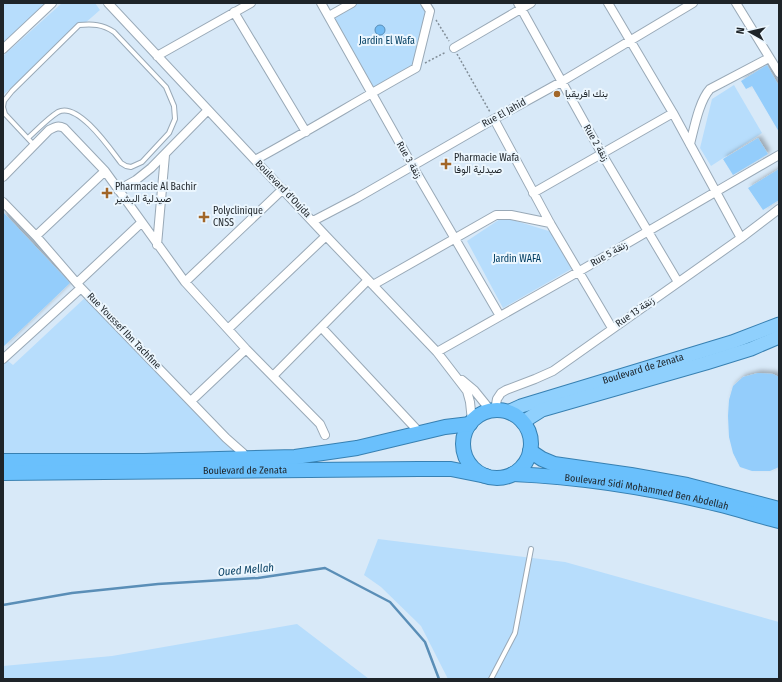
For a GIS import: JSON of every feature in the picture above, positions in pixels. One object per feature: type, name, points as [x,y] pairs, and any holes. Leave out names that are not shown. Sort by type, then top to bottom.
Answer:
[{"type":"highway","points":[[498,411],[516,416],[523,422],[530,436],[530,451],[527,460],[521,468],[513,474],[500,478],[486,476],[476,471],[469,463],[465,454],[463,443],[465,433],[471,422],[478,416],[498,411]]},
{"type":"highway","name":"Boulevard de Zenata","points":[[3,461],[295,457],[336,452],[471,422]]},
{"type":"highway","name":"Boulevard Sidi Mohammed Ben Abdellah","points":[[530,451],[542,459],[554,464],[687,485],[779,509]]},
{"type":"highway","name":"Boulevard de Zenata","points":[[3,473],[419,468],[456,470],[486,476]]},
{"type":"highway","name":"Boulevard Sidi Mohammed Ben Abdellah","points":[[513,474],[568,478],[671,494],[718,504],[779,521]]},
{"type":"main road","name":"Boulevard de Zenata","points":[[498,411],[521,406],[732,342],[779,324]]},
{"type":"main road","name":"Boulevard de Zenata","points":[[523,422],[542,410],[751,349],[779,337]]},
{"type":"street","points":[[3,49],[52,3]]},
{"type":"street","name":"Boulevard d'Oujda","points":[[108,3],[437,352],[467,391],[469,397],[471,422]]},
{"type":"street","points":[[157,56],[251,3]]},
{"type":"street","name":"Rue 3 زنقة","points":[[321,3],[412,165],[500,316]]},
{"type":"street","points":[[329,16],[352,3]]},
{"type":"street","points":[[255,160],[416,68],[430,11],[425,3]]},
{"type":"street","points":[[454,48],[520,6],[531,3]]},
{"type":"street","points":[[608,3],[673,113],[741,238]]},
{"type":"street","name":"Rue El Jahid","points":[[313,221],[357,198],[412,165],[562,82],[629,40],[693,3]]},
{"type":"street","points":[[736,3],[779,73]]},
{"type":"street","name":"Rue 2 زنقة","points":[[520,6],[602,154],[678,282]]},
{"type":"street","points":[[234,12],[306,132]]},
{"type":"street","points":[[690,144],[706,93],[710,89],[769,58]]},
{"type":"street","points":[[118,190],[136,180],[165,155],[208,110]]},
{"type":"street","points":[[533,193],[673,113]]},
{"type":"street","points":[[494,119],[533,193],[612,328]]},
{"type":"street","points":[[3,177],[49,130],[55,126],[60,126],[69,132],[105,171],[185,282],[246,349],[320,424],[325,435]]},
{"type":"street","points":[[157,245],[165,155]]},
{"type":"street","name":"Rue 5 زنقة","points":[[437,352],[779,155]]},
{"type":"street","points":[[36,236],[105,171]]},
{"type":"street","points":[[185,282],[283,189]]},
{"type":"street","name":"Rue Youssef Ibn Tachfine","points":[[3,202],[36,236],[79,285],[226,438],[243,453],[246,458]]},
{"type":"street","name":"Rue 13 زنقة","points":[[498,411],[497,399],[501,393],[553,371],[779,210]]},
{"type":"street","points":[[273,376],[371,283],[496,215],[502,214],[550,223]]},
{"type":"street","points":[[3,359],[141,223]]},
{"type":"street","points":[[228,329],[326,236]]},
{"type":"street","points":[[322,328],[420,433]]},
{"type":"street","points":[[191,401],[246,349]]},
{"type":"street","name":"Boulevard d'Oujda","points":[[456,376],[498,411]]},
{"type":"lane","points":[[28,138],[59,112],[72,111],[79,115],[92,128],[121,163],[126,166],[136,166],[142,162],[169,133],[175,119],[174,106],[166,87],[114,32],[106,26],[98,24],[79,25],[12,91],[4,101],[3,107],[5,114],[34,145]]},
{"type":"lane","points":[[492,679],[514,633],[531,549]]},
{"type":"path","points":[[430,11],[454,48],[494,119]]},
{"type":"path","points":[[416,68],[454,48]]},
{"type":"green space","points":[[3,3],[49,3],[3,45]]},
{"type":"green space","points":[[62,3],[95,3],[100,10],[3,95],[3,56]]},
{"type":"green space","name":"Jardin El Wafa","points":[[352,3],[423,3],[430,19],[421,69],[372,93],[329,16]]},
{"type":"green space","points":[[734,85],[762,133],[711,166],[700,148],[712,99]]},
{"type":"green space","name":"Jardin WAFA","points":[[503,217],[552,232],[573,268],[503,308],[467,241]]},
{"type":"green space","points":[[88,295],[237,453],[3,456],[3,357],[13,365]]},
{"type":"green space","points":[[378,539],[565,562],[779,622],[779,679],[448,679],[421,626],[381,587],[364,575]]},
{"type":"green space","points":[[297,624],[369,679],[3,679],[3,666],[112,656]]},
{"type":"water","points":[[378,25],[382,25],[385,30],[382,35],[378,35],[375,32],[375,28]]},
{"type":"building","points":[[767,65],[779,86],[779,132],[752,86],[746,89],[741,81]]},
{"type":"building","points":[[758,138],[768,154],[733,175],[723,159]]},
{"type":"building","points":[[779,169],[779,200],[763,210],[748,188]]},
{"type":"building","points":[[3,212],[70,283],[3,347]]},
{"type":"building","points":[[758,373],[773,374],[779,377],[779,467],[770,471],[752,471],[740,467],[733,453],[729,437],[729,400],[733,386],[743,377]]},
{"type":"waterway","name":"Oued Mellah","points":[[3,605],[72,593],[158,584],[258,578],[325,568],[390,602],[425,642],[439,679]]},
{"type":"place","name":"بنك افريقيا","points":[[557,94]]},
{"type":"place","name":"Pharmacie Wafa صيدلية الوفا","points":[[446,164]]},
{"type":"place","name":"Pharmacie Al Bachir صيدلية البشير","points":[[107,193]]},
{"type":"place","name":"Polyclinique CNSS","points":[[204,217]]}]
